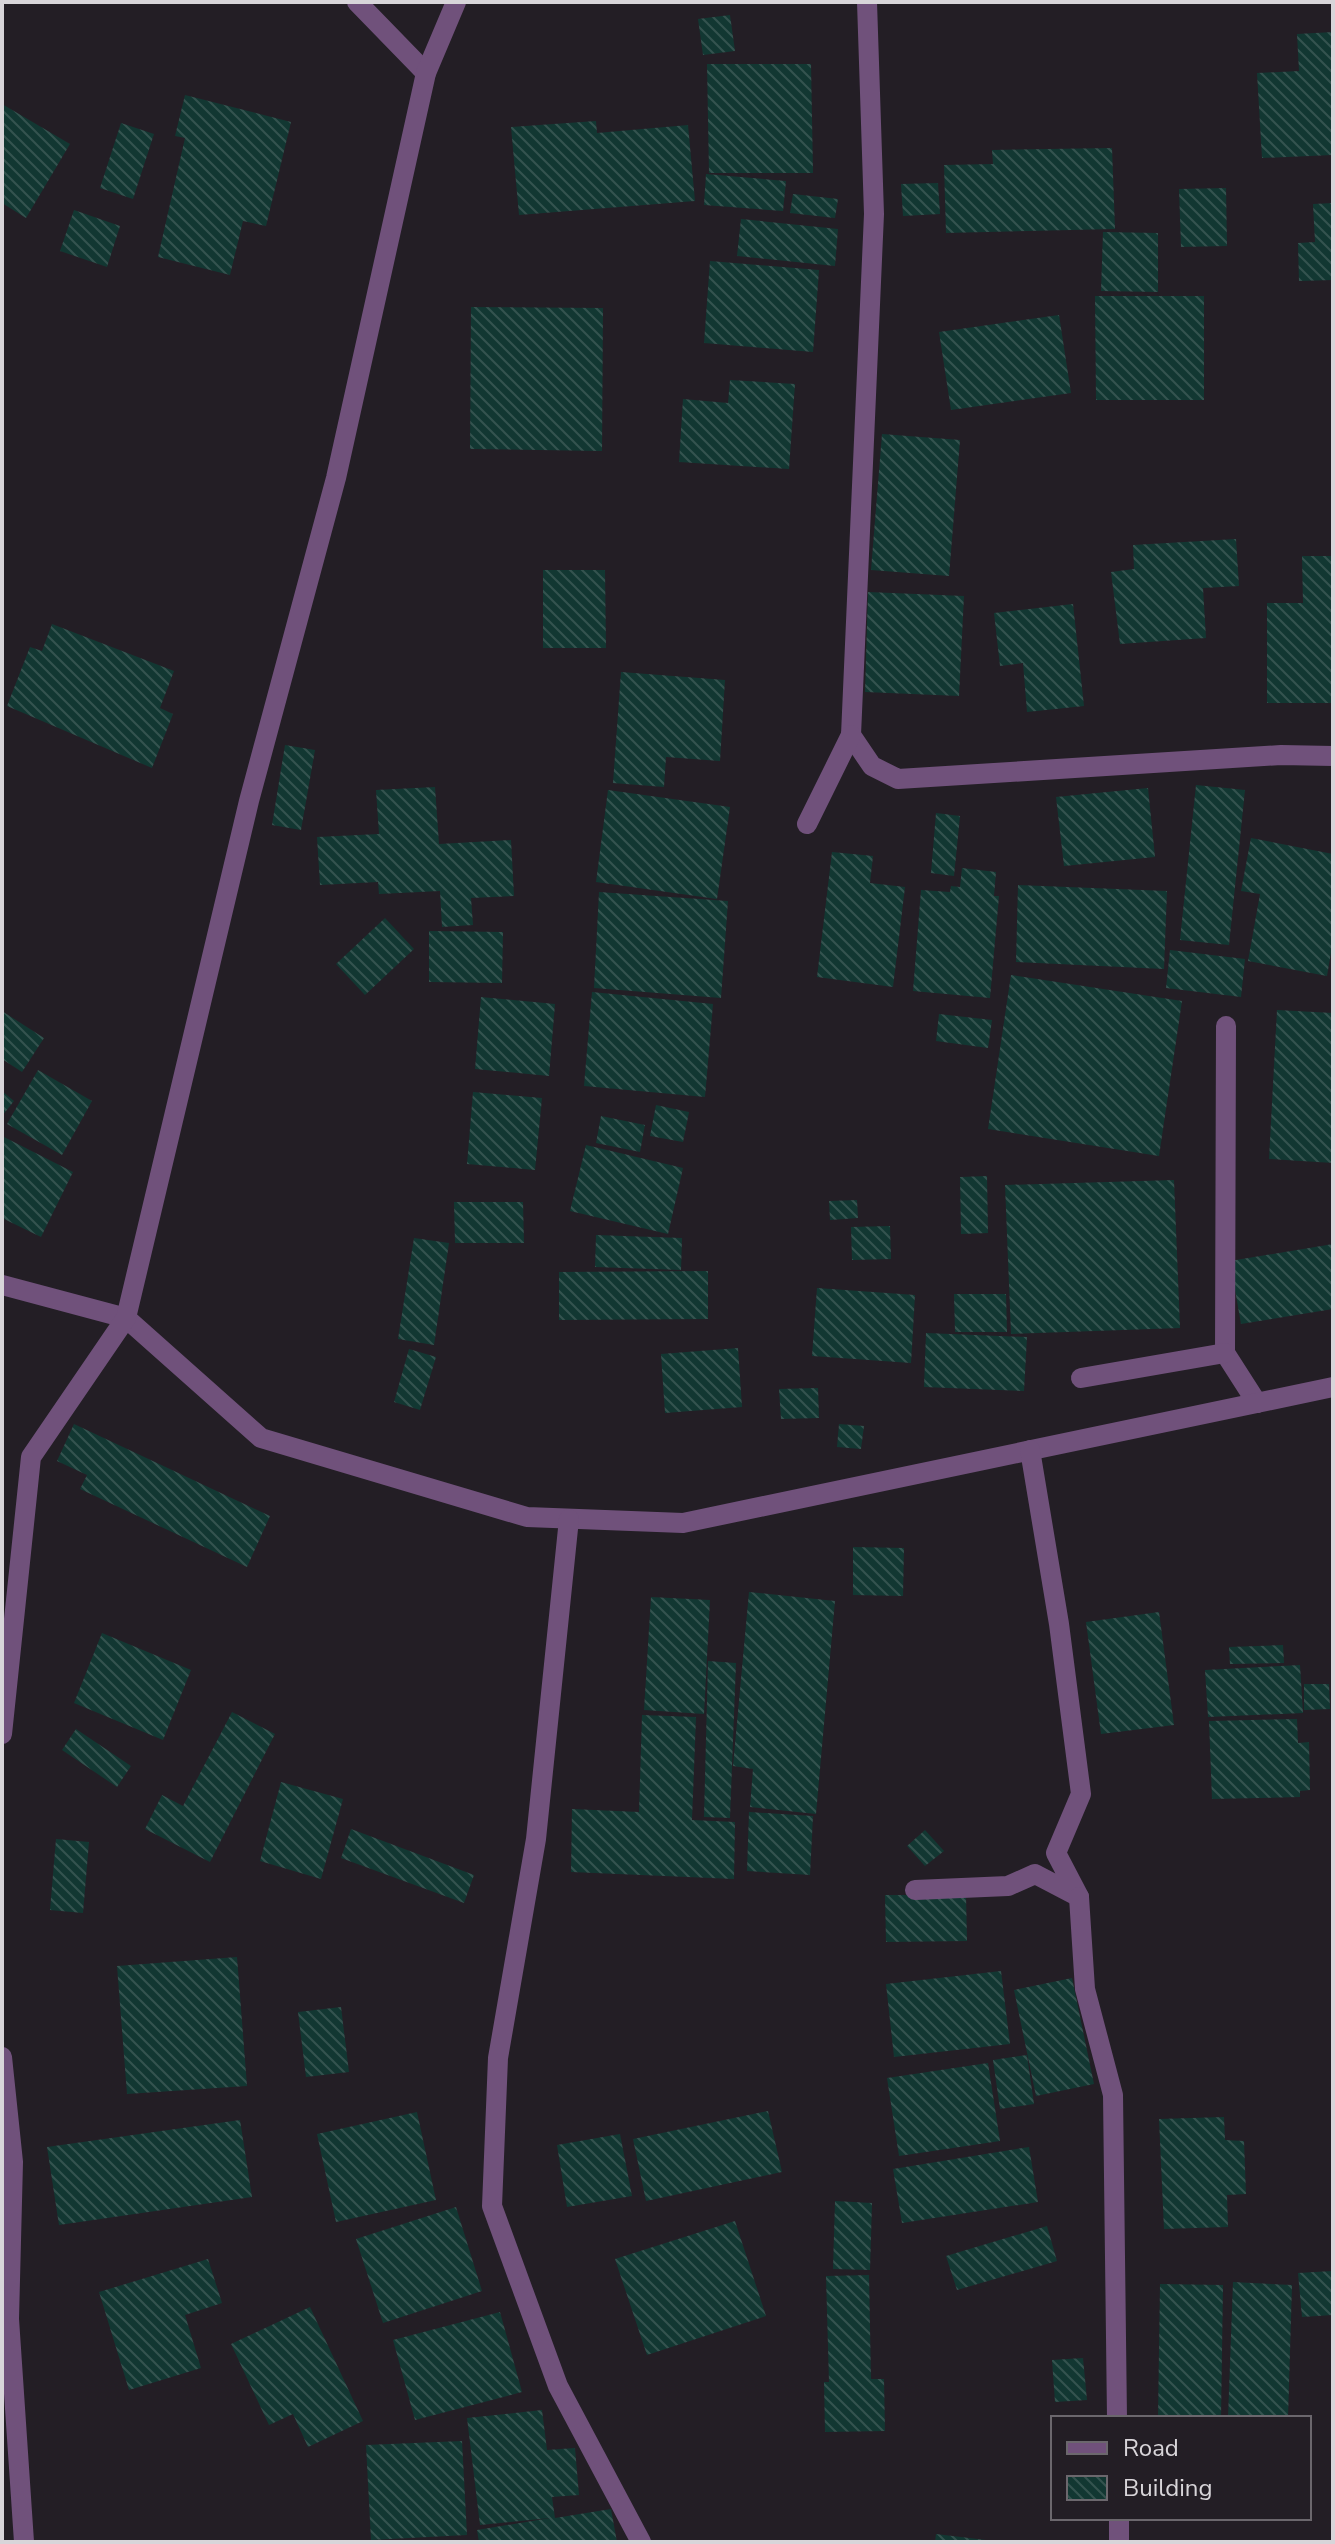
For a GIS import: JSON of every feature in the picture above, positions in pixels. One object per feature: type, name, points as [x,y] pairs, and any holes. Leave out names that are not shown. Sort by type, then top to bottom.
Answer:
[{"type":"street","points":[[357,2],[426,73]]},
{"type":"street","points":[[2,1734],[31,1457],[126,1318],[249,801],[339,463],[426,73],[456,2]]},
{"type":"street","points":[[807,824],[851,735],[874,214],[867,2]]},
{"type":"street","points":[[851,735],[872,766],[898,779],[1281,755],[1333,756]]},
{"type":"street","points":[[1226,1026],[1225,1353],[1257,1403]]},
{"type":"street","points":[[2,1285],[126,1318],[261,1438],[527,1517],[683,1523],[1333,1387]]},
{"type":"street","points":[[1081,1378],[1225,1353]]},
{"type":"street","points":[[1030,1450],[1061,1638],[1081,1794],[1056,1853],[1079,1897],[1085,1989],[1113,2095],[1117,2416]]},
{"type":"street","points":[[569,1519],[536,1839],[498,2058],[492,2206],[558,2386],[641,2542]]},
{"type":"street","points":[[915,1890],[1008,1886],[1035,1874],[1079,1897]]},
{"type":"street","points":[[2,2057],[13,2162],[6,2319],[24,2542]]},
{"type":"street","points":[[1119,2520],[1119,2542]]},
{"type":"building","points":[[730,15],[735,51],[703,55],[698,19]]},
{"type":"building","points":[[1333,32],[1333,155],[1262,158],[1257,73],[1299,71],[1297,34]]},
{"type":"building","points":[[707,64],[811,64],[813,173],[709,173]]},
{"type":"building","points":[[185,95],[291,122],[266,226],[243,221],[230,275],[158,257],[185,138],[175,136]]},
{"type":"building","points":[[2,104],[70,144],[26,218],[2,203]]},
{"type":"building","points":[[596,121],[597,133],[688,125],[695,201],[519,215],[511,127]]},
{"type":"building","points":[[121,123],[154,134],[133,199],[100,188]]},
{"type":"building","points":[[1112,148],[1115,229],[946,233],[944,165],[993,164],[992,150]]},
{"type":"building","points":[[706,174],[786,181],[783,211],[704,205]]},
{"type":"building","points":[[938,183],[940,214],[903,216],[901,184]]},
{"type":"building","points":[[1226,188],[1227,246],[1181,247],[1179,189]]},
{"type":"building","points":[[793,194],[838,199],[835,218],[790,213]]},
{"type":"building","points":[[1333,203],[1333,280],[1299,281],[1298,243],[1315,242],[1313,204]]},
{"type":"building","points":[[74,210],[120,226],[107,267],[60,251]]},
{"type":"building","points":[[741,219],[838,229],[835,266],[737,256]]},
{"type":"building","points":[[1103,232],[1158,233],[1158,292],[1101,291]]},
{"type":"building","points":[[710,261],[819,270],[813,352],[704,343]]},
{"type":"building","points":[[1095,296],[1204,296],[1204,400],[1096,400]]},
{"type":"building","points":[[471,307],[603,308],[602,451],[470,449]]},
{"type":"building","points":[[1059,315],[1071,393],[951,410],[939,332]]},
{"type":"building","points":[[730,380],[795,384],[789,469],[679,462],[683,399],[728,403]]},
{"type":"building","points":[[882,434],[960,440],[949,576],[871,570]]},
{"type":"building","points":[[1236,539],[1239,586],[1203,588],[1206,638],[1120,644],[1111,572],[1134,569],[1133,545]]},
{"type":"building","points":[[1302,556],[1333,556],[1333,703],[1267,703],[1267,603],[1303,603]]},
{"type":"building","points":[[543,570],[605,570],[606,648],[543,648]]},
{"type":"building","points":[[868,592],[964,596],[959,696],[865,692]]},
{"type":"building","points":[[1073,604],[1084,706],[1027,712],[1023,663],[1000,666],[994,613]]},
{"type":"building","points":[[52,624],[174,671],[160,708],[173,714],[152,768],[7,706],[30,647],[42,651]]},
{"type":"building","points":[[621,672],[725,680],[720,761],[666,757],[664,787],[613,783]]},
{"type":"building","points":[[285,745],[315,750],[301,830],[272,825]]},
{"type":"building","points":[[1196,785],[1245,790],[1229,945],[1180,940]]},
{"type":"building","points":[[435,787],[439,844],[511,840],[514,896],[471,898],[473,925],[442,927],[440,891],[379,894],[378,882],[320,885],[317,837],[379,834],[376,790]]},
{"type":"building","points":[[1148,788],[1155,857],[1064,866],[1056,797]]},
{"type":"building","points":[[608,790],[730,807],[717,899],[596,882]]},
{"type":"building","points":[[936,813],[960,816],[954,876],[931,873]]},
{"type":"building","points":[[1251,838],[1333,854],[1333,941],[1327,976],[1248,961],[1260,894],[1241,891]]},
{"type":"building","points":[[832,852],[873,856],[870,883],[905,887],[893,987],[817,977]]},
{"type":"building","points":[[962,868],[996,872],[994,896],[999,896],[990,998],[913,991],[921,890],[950,892],[951,886],[960,887]]},
{"type":"building","points":[[1018,885],[1167,891],[1164,969],[1016,962]]},
{"type":"building","points":[[599,892],[728,901],[721,998],[594,988]]},
{"type":"building","points":[[385,918],[414,949],[365,995],[336,964]]},
{"type":"building","points":[[429,931],[503,932],[502,983],[429,982]]},
{"type":"building","points":[[1170,950],[1245,959],[1241,997],[1166,988]]},
{"type":"building","points":[[1011,975],[1182,1001],[1159,1156],[988,1129]]},
{"type":"building","points":[[592,992],[713,1004],[705,1097],[584,1086]]},
{"type":"building","points":[[481,997],[555,1004],[549,1076],[475,1069]]},
{"type":"building","points":[[1277,1010],[1333,1013],[1333,1163],[1269,1159]]},
{"type":"building","points":[[2,1011],[44,1038],[22,1072],[2,1059]]},
{"type":"building","points":[[939,1014],[992,1020],[988,1048],[936,1041]]},
{"type":"building","points":[[38,1070],[92,1101],[62,1155],[7,1124]]},
{"type":"building","points":[[2,1091],[14,1101],[2,1116]]},
{"type":"building","points":[[473,1092],[542,1098],[535,1170],[467,1164]]},
{"type":"building","points":[[656,1105],[689,1112],[683,1142],[650,1136]]},
{"type":"building","points":[[601,1116],[645,1125],[640,1152],[596,1143]]},
{"type":"building","points":[[2,1136],[73,1172],[41,1237],[2,1218]]},
{"type":"building","points":[[586,1145],[683,1168],[668,1234],[570,1211]]},
{"type":"building","points":[[987,1176],[988,1233],[961,1234],[960,1177]]},
{"type":"building","points":[[1174,1180],[1180,1328],[1011,1334],[1005,1185]]},
{"type":"building","points":[[857,1200],[858,1218],[830,1220],[829,1201]]},
{"type":"building","points":[[454,1202],[523,1202],[524,1243],[455,1243]]},
{"type":"building","points":[[890,1226],[891,1259],[852,1260],[851,1227]]},
{"type":"building","points":[[596,1235],[682,1238],[681,1270],[595,1267]]},
{"type":"building","points":[[414,1238],[449,1243],[434,1345],[398,1339]]},
{"type":"building","points":[[1333,1244],[1333,1309],[1241,1324],[1230,1261]]},
{"type":"building","points":[[708,1271],[708,1319],[559,1320],[559,1272]]},
{"type":"building","points":[[817,1288],[915,1295],[911,1363],[812,1356]]},
{"type":"building","points":[[954,1294],[1006,1294],[1007,1332],[955,1332]]},
{"type":"building","points":[[926,1333],[1027,1337],[1024,1391],[924,1387]]},
{"type":"building","points":[[738,1348],[742,1407],[665,1413],[661,1354]]},
{"type":"building","points":[[409,1349],[436,1357],[420,1410],[394,1402]]},
{"type":"building","points":[[818,1388],[819,1418],[781,1419],[779,1389]]},
{"type":"building","points":[[74,1424],[270,1516],[247,1567],[80,1489],[87,1475],[57,1461]]},
{"type":"building","points":[[839,1424],[864,1426],[861,1449],[837,1447]]},
{"type":"building","points":[[853,1547],[904,1548],[903,1596],[853,1595]]},
{"type":"building","points":[[749,1592],[835,1601],[816,1814],[750,1807],[753,1769],[733,1766]]},
{"type":"building","points":[[651,1597],[710,1600],[704,1714],[644,1710]]},
{"type":"building","points":[[1159,1612],[1174,1725],[1101,1734],[1086,1622]]},
{"type":"building","points":[[102,1633],[191,1670],[163,1740],[74,1703]]},
{"type":"building","points":[[1283,1645],[1284,1663],[1230,1664],[1229,1647]]},
{"type":"building","points":[[708,1661],[736,1663],[730,1818],[704,1817]]},
{"type":"building","points":[[1300,1665],[1303,1713],[1208,1717],[1205,1670]]},
{"type":"building","points":[[1304,1684],[1329,1684],[1330,1709],[1304,1710]]},
{"type":"building","points":[[232,1712],[275,1734],[210,1862],[145,1829],[162,1795],[183,1806]]},
{"type":"building","points":[[642,1715],[696,1717],[692,1820],[735,1822],[734,1879],[571,1872],[572,1809],[639,1812]]},
{"type":"building","points":[[1297,1719],[1298,1743],[1309,1742],[1310,1790],[1300,1791],[1300,1797],[1212,1799],[1209,1721]]},
{"type":"building","points":[[76,1729],[131,1766],[117,1787],[62,1750]]},
{"type":"building","points":[[281,1782],[343,1799],[321,1879],[260,1861]]},
{"type":"building","points":[[749,1812],[813,1816],[810,1875],[747,1871]]},
{"type":"building","points":[[351,1829],[474,1875],[464,1903],[341,1858]]},
{"type":"building","points":[[925,1830],[944,1851],[925,1866],[907,1846]]},
{"type":"building","points":[[56,1839],[89,1842],[83,1913],[50,1910]]},
{"type":"building","points":[[885,1895],[966,1895],[967,1941],[886,1942]]},
{"type":"building","points":[[237,1957],[247,2086],[127,2094],[117,1966]]},
{"type":"building","points":[[1001,1971],[1010,2044],[894,2057],[886,1984]]},
{"type":"building","points":[[1072,1978],[1094,2084],[1036,2096],[1014,1990]]},
{"type":"building","points":[[341,2007],[349,2072],[306,2077],[298,2012]]},
{"type":"building","points":[[1027,2055],[1034,2104],[1000,2109],[993,2060]]},
{"type":"building","points":[[988,2063],[1000,2141],[899,2156],[887,2078]]},
{"type":"building","points":[[768,2111],[782,2172],[646,2201],[633,2139]]},
{"type":"building","points":[[417,2112],[436,2200],[336,2222],[317,2134]]},
{"type":"building","points":[[1224,2117],[1225,2140],[1244,2141],[1246,2194],[1227,2195],[1228,2227],[1164,2229],[1159,2119]]},
{"type":"building","points":[[240,2120],[252,2197],[59,2225],[47,2147]]},
{"type":"building","points":[[620,2134],[632,2196],[567,2207],[557,2145]]},
{"type":"building","points":[[1029,2147],[1038,2202],[902,2223],[893,2169]]},
{"type":"building","points":[[835,2201],[872,2203],[870,2270],[833,2269]]},
{"type":"building","points":[[456,2207],[482,2291],[383,2323],[356,2239]]},
{"type":"building","points":[[735,2221],[766,2316],[647,2355],[615,2259]]},
{"type":"building","points":[[1047,2226],[1057,2261],[957,2290],[946,2256]]},
{"type":"building","points":[[208,2259],[222,2303],[185,2315],[201,2368],[129,2390],[99,2292]]},
{"type":"building","points":[[1332,2271],[1333,2315],[1302,2317],[1298,2273]]},
{"type":"building","points":[[869,2275],[871,2379],[884,2379],[885,2431],[825,2432],[824,2382],[829,2382],[826,2276]]},
{"type":"building","points":[[1233,2282],[1292,2285],[1288,2416],[1228,2416]]},
{"type":"building","points":[[1160,2284],[1223,2285],[1221,2416],[1158,2416]]},
{"type":"building","points":[[310,2307],[363,2421],[308,2447],[293,2414],[269,2425],[231,2344]]},
{"type":"building","points":[[500,2312],[522,2392],[415,2420],[393,2340]]},
{"type":"building","points":[[1083,2358],[1087,2400],[1055,2402],[1052,2360]]},
{"type":"building","points":[[542,2410],[547,2450],[575,2448],[579,2495],[552,2497],[555,2518],[611,2509],[617,2542],[479,2542],[477,2530],[550,2518],[480,2525],[467,2418]]},
{"type":"building","points":[[462,2441],[467,2535],[371,2540],[366,2445]]},
{"type":"building","points":[[936,2534],[986,2540],[986,2542],[935,2542]]}]
